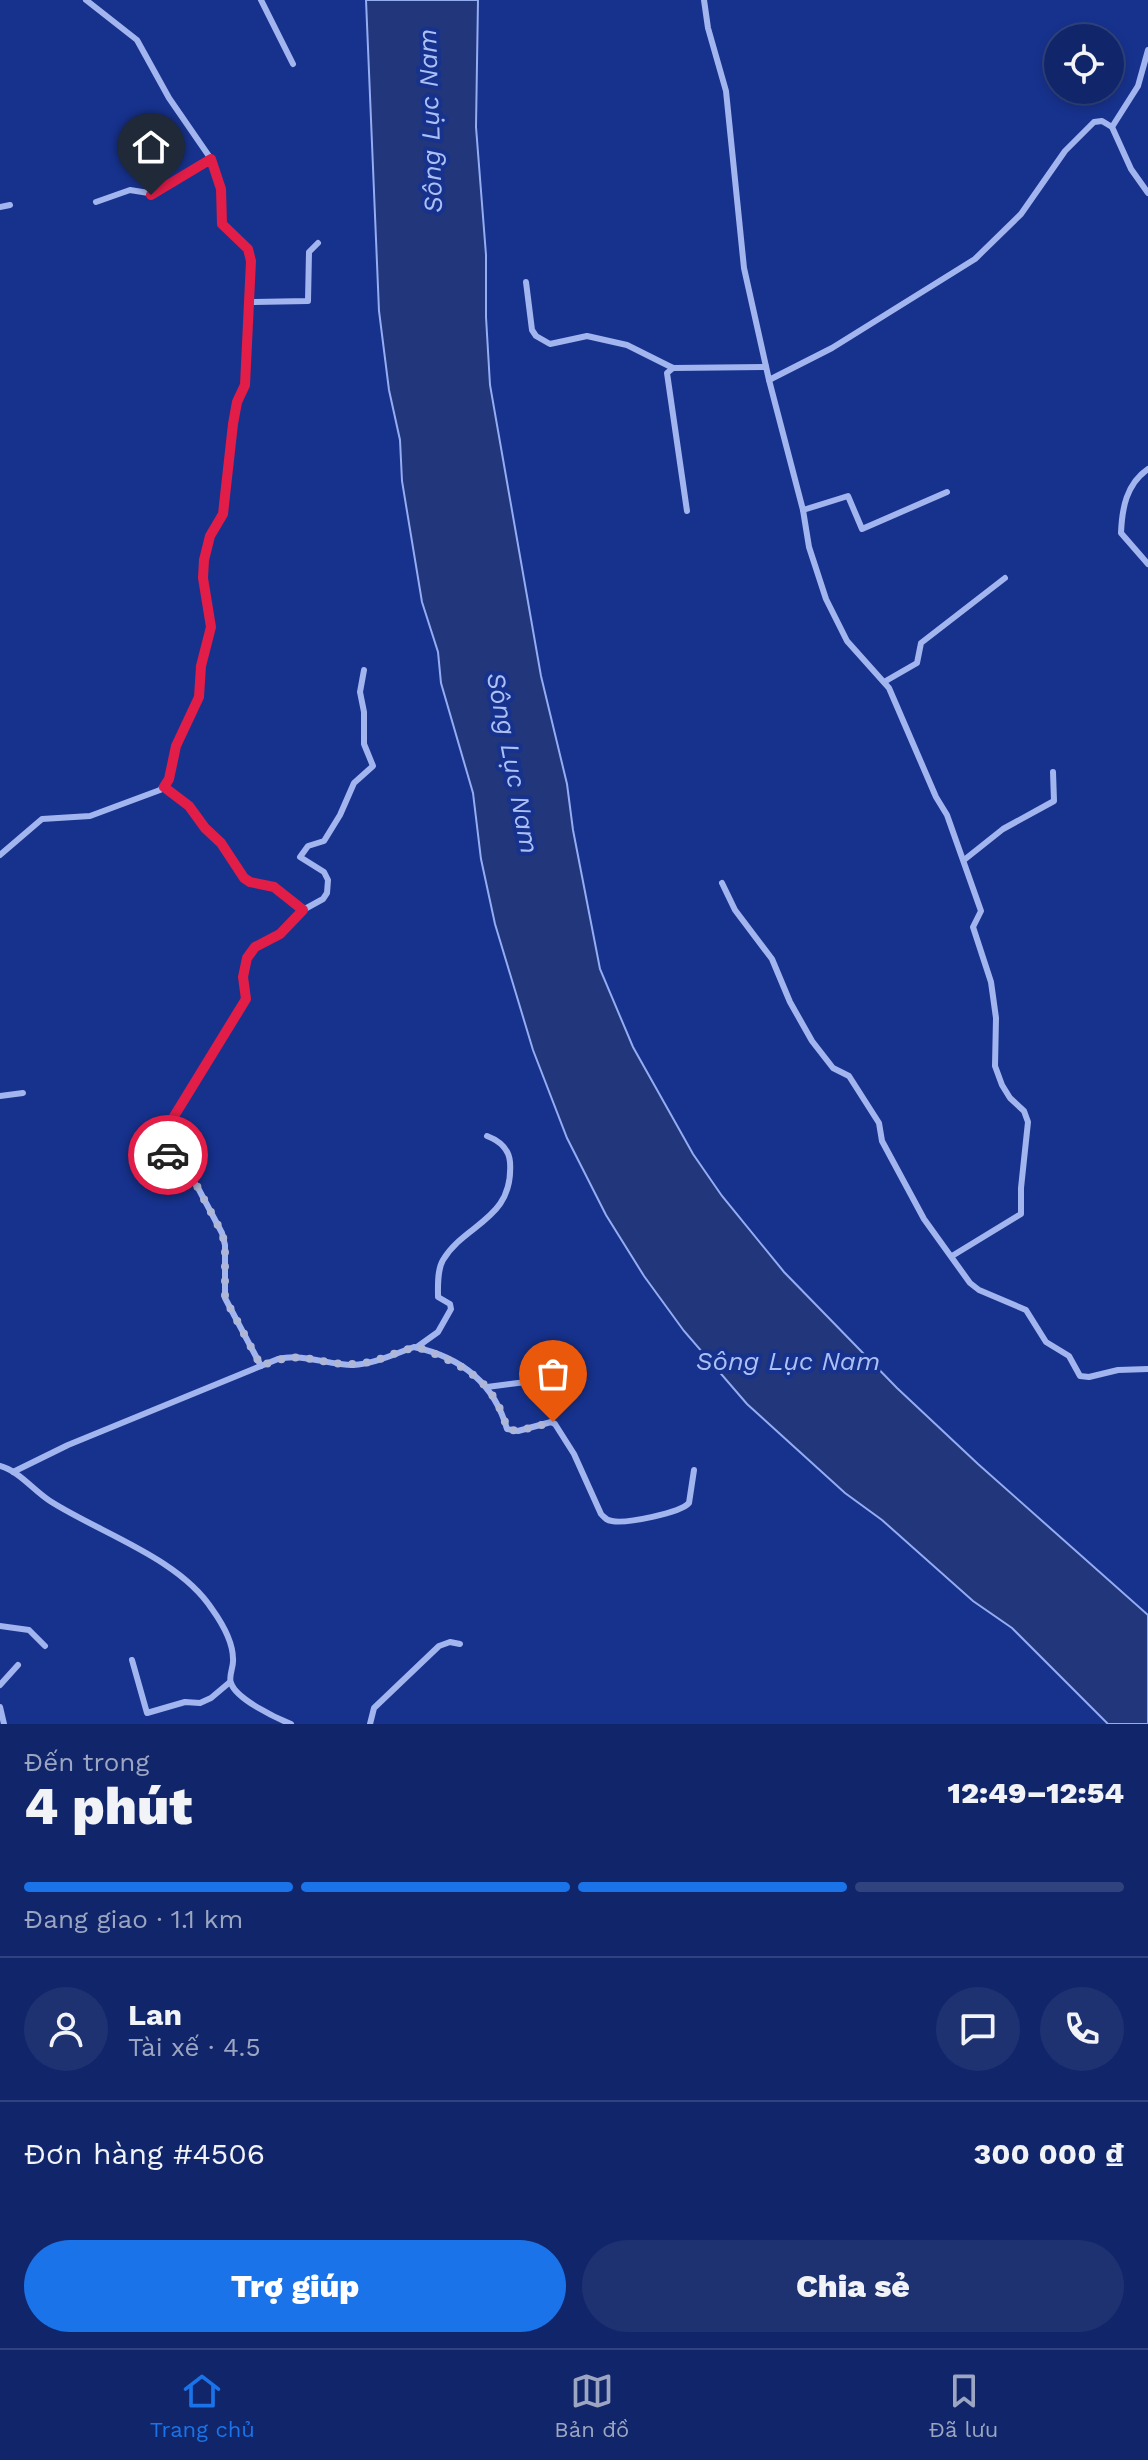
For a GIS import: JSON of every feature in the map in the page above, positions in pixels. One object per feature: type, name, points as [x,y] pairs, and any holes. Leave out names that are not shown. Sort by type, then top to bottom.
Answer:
[{"type":"street","points":[[0,855],[42,819],[90,816],[164,787],[169,779],[176,746],[197,704],[200,690],[201,666],[211,627],[203,578],[204,560],[210,536],[223,514],[233,424],[237,402],[245,385],[251,254],[222,224],[221,189],[211,159],[169,98],[137,40],[86,0]]},
{"type":"street","points":[[261,0],[293,64]]},
{"type":"street","points":[[704,0],[708,28],[726,91],[744,268],[817,574],[847,641],[884,682],[947,815],[981,911],[973,927],[991,982],[996,1018],[995,1066],[1010,1098],[1026,1115],[1028,1137],[1021,1214],[952,1256]]},
{"type":"street","points":[[1112,127],[1138,86],[1148,50]]},
{"type":"street","points":[[769,380],[832,348],[975,259],[1021,214],[1065,151],[1091,124],[1099,120],[1112,127],[1131,169],[1148,193]]},
{"type":"street","points":[[96,202],[130,190],[155,194],[211,159]]},
{"type":"street","points":[[0,207],[10,205]]},
{"type":"street","points":[[250,302],[308,301],[309,252],[318,243]]},
{"type":"street","points":[[526,282],[530,323],[536,336],[543,341],[554,344],[587,336],[606,339],[627,345],[673,368],[766,367]]},
{"type":"street","points":[[673,368],[667,373],[687,511]]},
{"type":"street","points":[[1148,469],[1131,488],[1122,507],[1121,533],[1148,564]]},
{"type":"street","points":[[803,510],[848,496],[862,529],[947,492]]},
{"type":"street","points":[[884,682],[917,663],[921,643],[1005,578]]},
{"type":"street","points":[[261,1366],[225,1298],[225,1245],[222,1233],[197,1186],[158,1144],[155,1136],[173,1118],[246,999],[244,964],[252,950],[280,934],[303,910],[323,899],[328,887],[324,872],[301,859],[301,854],[308,846],[324,841],[354,783],[373,766],[364,744],[364,712],[360,692],[364,670]]},
{"type":"street","points":[[964,860],[1003,829],[1054,801],[1053,772]]},
{"type":"street","points":[[164,787],[189,806],[221,843],[244,878],[274,887],[303,910]]},
{"type":"street","points":[[722,883],[735,910],[772,959],[790,1002],[812,1041],[833,1068],[849,1076],[879,1123],[882,1141],[898,1173],[937,1240],[962,1273],[979,1290],[1026,1310],[1046,1342],[1069,1356],[1080,1376],[1148,1369]]},
{"type":"street","points":[[0,1096],[23,1093]]},
{"type":"street","points":[[13,1472],[68,1445],[261,1366],[296,1356],[353,1365],[417,1347],[438,1332],[451,1309],[450,1304],[438,1297],[441,1264],[457,1244],[489,1218],[510,1183],[509,1153],[502,1144],[487,1136]]},
{"type":"street","points":[[417,1347],[459,1366],[487,1387],[507,1429],[518,1431],[551,1422],[555,1424],[574,1454],[601,1514],[609,1520],[614,1522],[659,1515],[686,1507],[694,1470]]},
{"type":"street","points":[[487,1387],[526,1382],[532,1367],[560,1367]]},
{"type":"street","points":[[0,1466],[13,1472],[49,1500],[104,1529],[193,1585],[212,1608],[227,1635],[233,1655],[230,1682],[238,1693],[270,1715],[291,1724]]},
{"type":"street","points":[[0,1626],[29,1630],[45,1646]]},
{"type":"street","points":[[370,1724],[374,1708],[439,1646],[450,1642],[460,1644]]},
{"type":"street","points":[[132,1660],[147,1713],[185,1702],[200,1703],[230,1682]]},
{"type":"street","points":[[0,1685],[18,1665]]},
{"type":"street","points":[[0,1707],[4,1724]]},
{"type":"street","points":[[267,1723],[270,1715]]},
{"type":"water","name":"Sông Lục Nam","points":[[366,0],[478,0],[476,127],[486,255],[490,385],[541,676],[567,784],[600,969],[633,1047],[693,1154],[722,1196],[784,1272],[897,1388],[1148,1615],[1148,1724],[1108,1724],[1012,1628],[973,1601],[882,1520],[845,1493],[747,1404],[684,1331],[644,1276],[606,1215],[567,1138],[533,1050],[495,924],[481,859],[473,793],[441,683],[438,652],[422,602],[379,311]]},
{"type":"way so far","points":[[168,1155],[197,1186],[222,1233],[225,1245],[225,1298],[261,1366],[296,1356],[353,1365],[417,1347],[481,1380],[493,1395],[507,1429],[518,1431],[553,1422]]},
{"type":"route","points":[[151,195],[211,159],[221,189],[222,224],[251,254],[245,385],[237,402],[233,424],[223,514],[210,536],[204,560],[203,578],[211,627],[201,666],[197,704],[173,753],[169,779],[164,787],[189,806],[221,843],[244,878],[274,887],[303,910],[280,934],[255,947],[247,958],[243,977],[246,999],[173,1118],[156,1132],[158,1144],[168,1155]]}]
